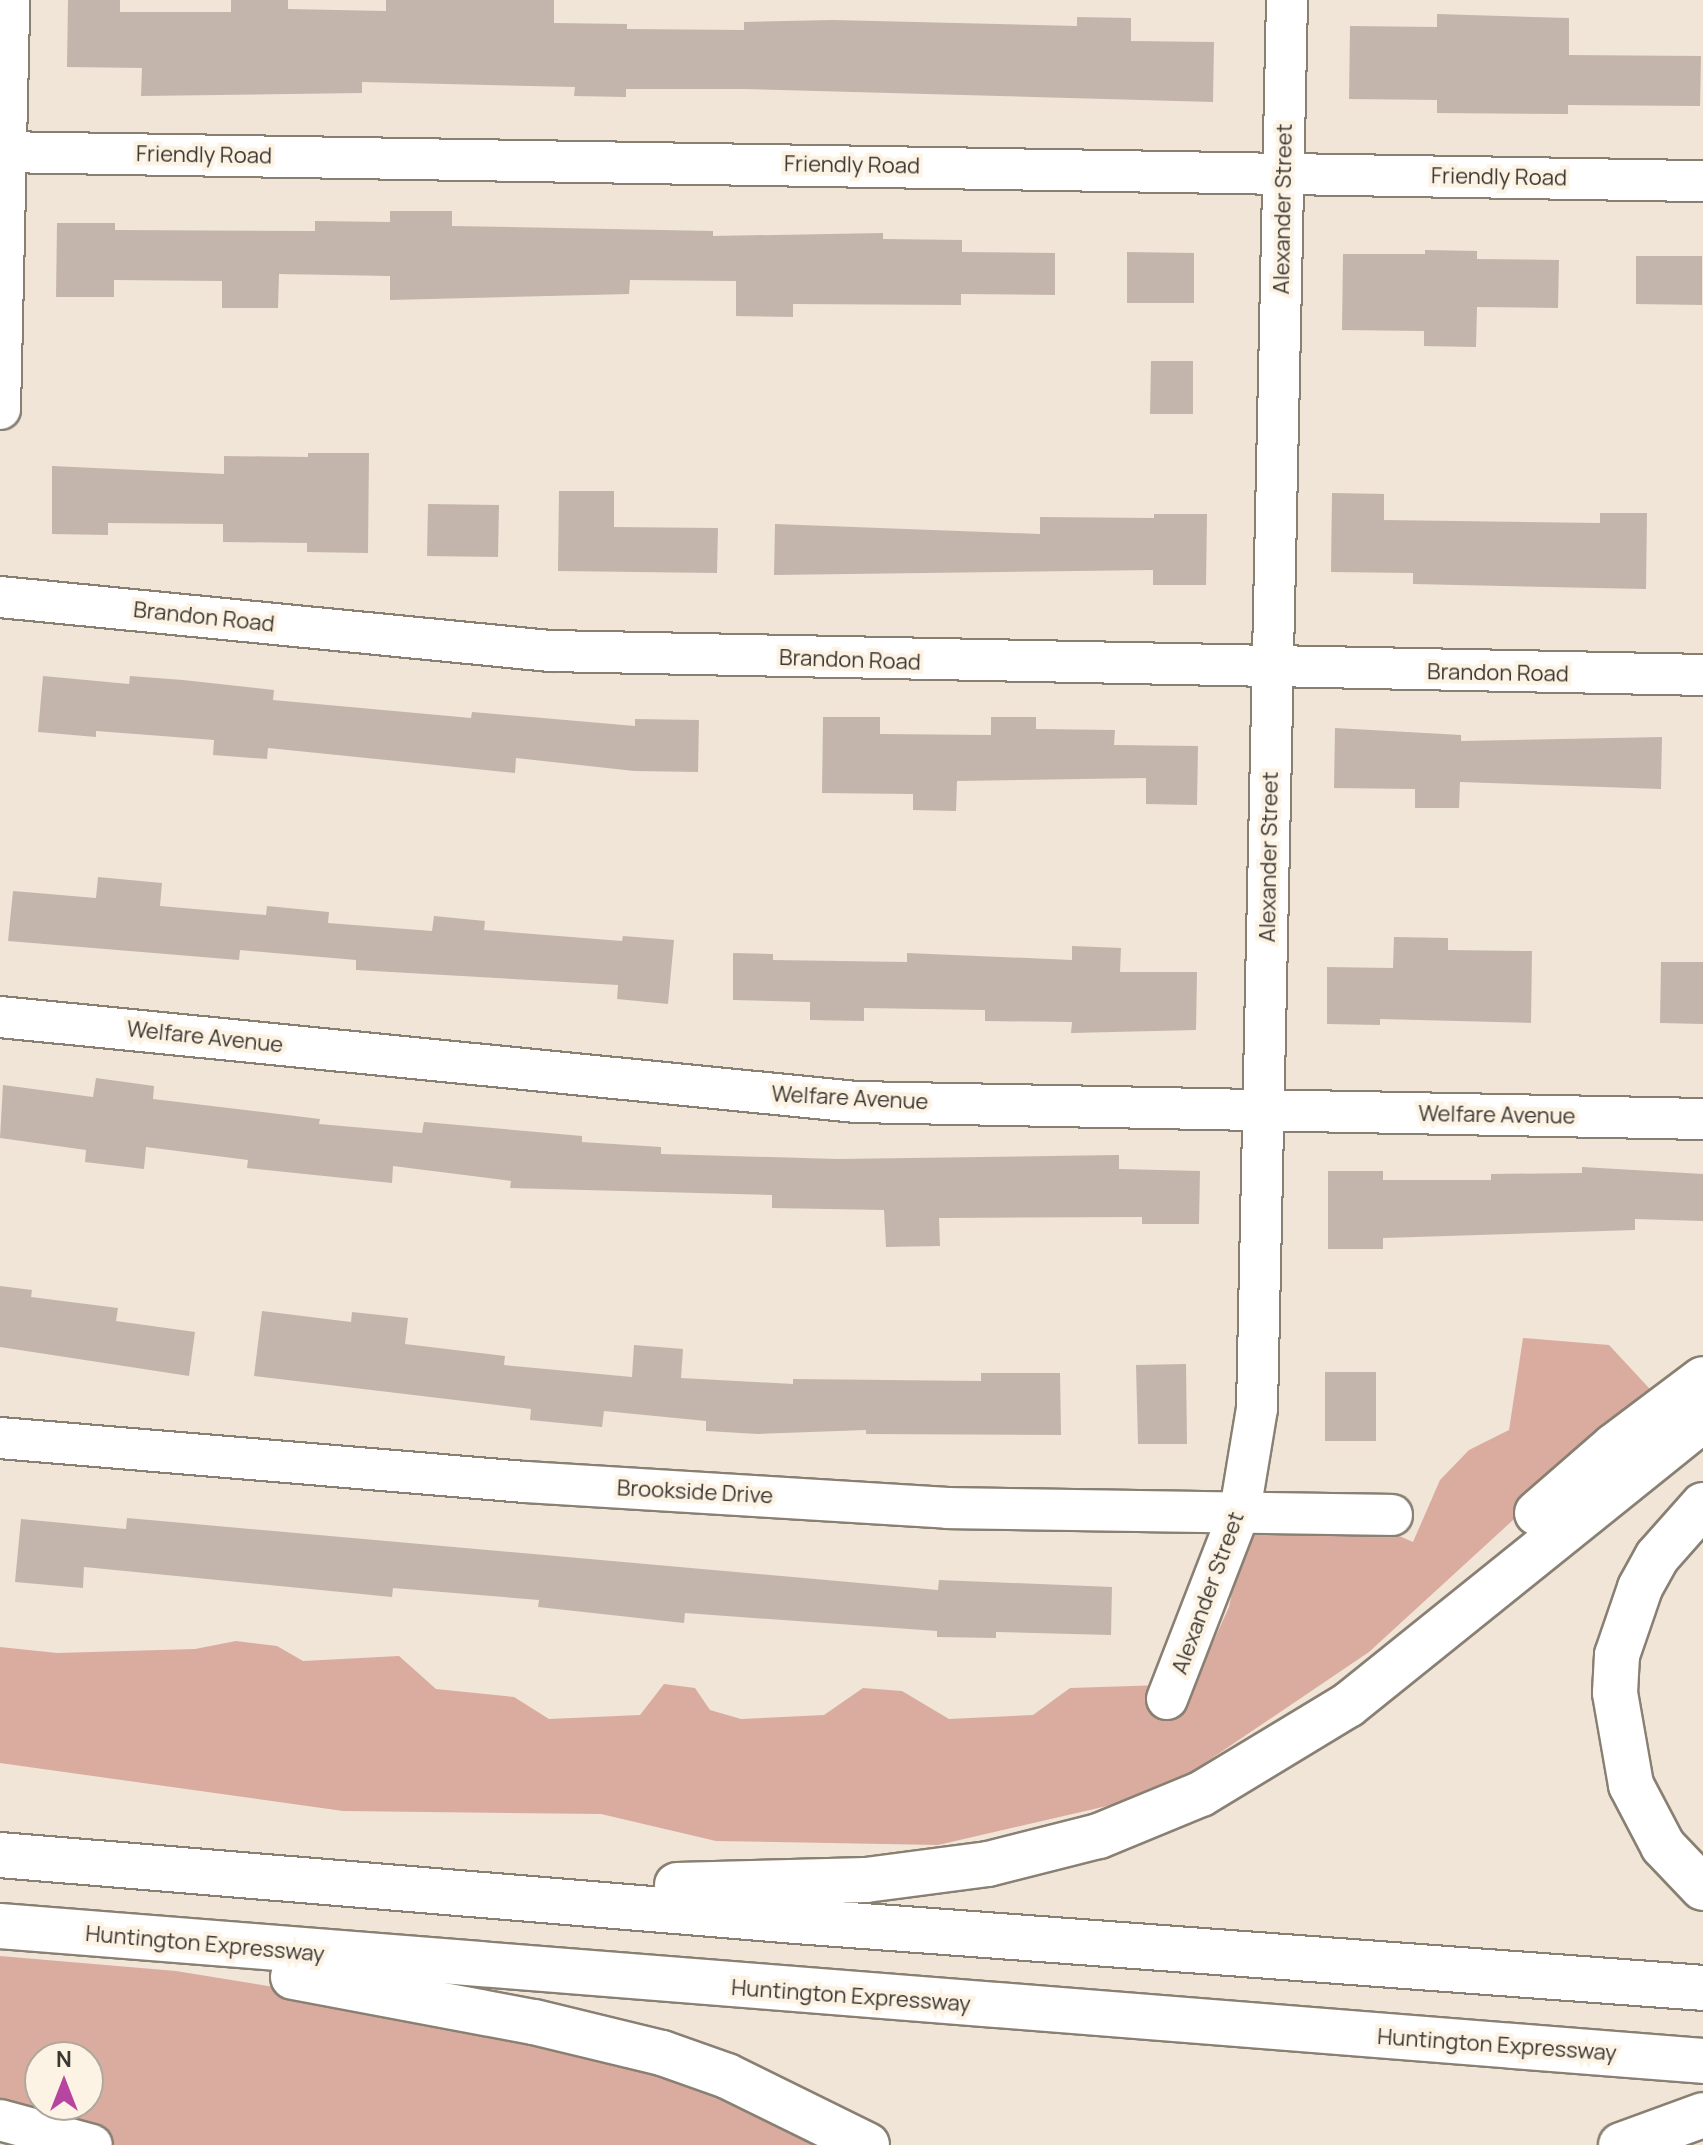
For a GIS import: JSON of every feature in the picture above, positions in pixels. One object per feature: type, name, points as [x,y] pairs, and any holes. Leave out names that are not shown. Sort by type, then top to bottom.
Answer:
[{"type":"highway","points":[[1348,1705],[1523,1526],[1614,1446],[1703,1379]]},
{"type":"highway","points":[[259,1879],[798,1885],[973,1867],[1099,1836],[1150,1817],[1251,1768],[1348,1705],[1703,1420]]},
{"type":"highway","points":[[1703,1505],[1664,1548],[1640,1588],[1617,1655],[1615,1693],[1631,1785],[1663,1846],[1703,1888]]},
{"type":"highway","points":[[0,1855],[259,1879],[1703,1988]]},
{"type":"highway","points":[[19,1928],[597,2035],[727,2076],[859,2142]]},
{"type":"highway","name":"Huntington Expressway","points":[[19,1928],[1703,2061]]},
{"type":"highway","points":[[1621,2145],[1703,2115]]},
{"type":"street","points":[[0,409],[3,152],[9,0]]},
{"type":"street","name":"Alexander Street","points":[[1167,1699],[1240,1511],[1257,1408],[1287,0]]},
{"type":"street","name":"Friendly Road","points":[[3,152],[1703,181]]},
{"type":"street","name":"Brandon Road","points":[[0,597],[550,651],[1273,670],[1703,675]]},
{"type":"street","name":"Welfare Avenue","points":[[0,1017],[856,1102],[1703,1119]]},
{"type":"street","name":"Brookside Drive","points":[[0,1438],[525,1482],[916,1506],[1392,1515]]},
{"type":"street","points":[[0,2120],[92,2145]]},
{"type":"shaded area","points":[[1523,1338],[1609,1345],[1675,1416],[1596,1444],[1369,1652],[1159,1794],[938,1845],[716,1841],[601,1814],[343,1811],[0,1763],[0,1647],[57,1653],[195,1649],[236,1641],[277,1646],[303,1661],[399,1656],[436,1689],[514,1697],[549,1719],[640,1715],[664,1684],[695,1688],[710,1710],[741,1719],[824,1715],[863,1688],[902,1691],[949,1719],[1033,1715],[1070,1688],[1194,1684],[1229,1607],[1246,1524],[1381,1528],[1413,1542],[1440,1480],[1469,1450],[1509,1430]]},
{"type":"shaded area","points":[[0,1956],[176,1971],[545,2031],[854,2145],[98,2145],[0,2119]]},
{"type":"building","points":[[68,0],[120,0],[120,12],[231,12],[231,0],[288,0],[288,9],[386,11],[386,0],[554,0],[554,23],[627,24],[627,29],[744,30],[744,22],[833,20],[1077,26],[1077,17],[1131,18],[1131,41],[1214,42],[1213,102],[744,89],[626,89],[626,97],[574,96],[575,87],[362,82],[362,93],[141,96],[142,68],[67,67]]},
{"type":"building","points":[[1437,14],[1569,18],[1569,55],[1701,56],[1700,106],[1568,105],[1568,114],[1437,113],[1437,100],[1349,99],[1350,26],[1437,27]]},
{"type":"building","points":[[390,211],[452,211],[452,226],[713,231],[713,236],[883,233],[883,239],[962,240],[962,252],[1055,253],[1055,295],[961,294],[961,305],[793,304],[793,317],[736,316],[736,281],[630,280],[629,294],[390,300],[390,276],[279,274],[278,308],[222,308],[222,281],[114,280],[114,297],[56,297],[57,223],[115,223],[115,230],[315,231],[315,221],[390,222]]},
{"type":"building","points":[[1425,250],[1477,251],[1477,259],[1559,260],[1558,308],[1477,307],[1476,347],[1424,346],[1424,331],[1342,330],[1343,254],[1425,254]]},
{"type":"building","points":[[1127,252],[1194,253],[1194,303],[1127,303]]},
{"type":"building","points":[[1636,256],[1702,256],[1702,305],[1636,304]]},
{"type":"building","points":[[1151,361],[1193,361],[1193,414],[1150,414]]},
{"type":"building","points":[[308,453],[369,453],[368,553],[307,552],[307,543],[223,542],[223,524],[108,523],[108,535],[52,534],[52,466],[224,474],[224,456],[308,457]]},
{"type":"building","points":[[559,491],[614,491],[614,527],[718,528],[717,573],[558,571]]},
{"type":"building","points":[[1332,493],[1384,494],[1384,520],[1600,523],[1600,513],[1647,513],[1646,589],[1413,584],[1413,573],[1331,572]]},
{"type":"building","points":[[428,504],[499,505],[498,557],[427,556]]},
{"type":"building","points":[[1154,514],[1207,514],[1206,585],[1153,585],[1153,570],[774,575],[775,524],[1040,534],[1040,517],[1154,518]]},
{"type":"building","points":[[43,676],[129,684],[130,676],[183,680],[274,690],[273,700],[471,718],[472,712],[635,726],[635,719],[699,720],[698,772],[634,771],[516,758],[515,773],[268,748],[267,759],[213,755],[214,740],[96,731],[96,737],[38,732]]},
{"type":"building","points":[[823,717],[880,717],[880,734],[991,735],[991,717],[1036,717],[1036,729],[1115,730],[1114,745],[1198,746],[1197,805],[1146,804],[1146,778],[957,781],[956,811],[913,810],[913,794],[822,793]]},
{"type":"building","points":[[1335,728],[1461,735],[1461,741],[1662,737],[1661,789],[1460,782],[1459,808],[1415,808],[1415,789],[1334,788]]},
{"type":"building","points":[[98,877],[162,883],[160,906],[266,915],[267,906],[329,912],[328,923],[432,931],[434,916],[485,921],[484,930],[622,941],[623,936],[674,940],[668,1004],[617,999],[618,985],[356,970],[356,960],[240,950],[239,960],[8,941],[13,891],[96,898]]},
{"type":"building","points":[[1394,937],[1448,938],[1448,950],[1532,951],[1531,1023],[1380,1019],[1380,1025],[1327,1024],[1327,967],[1393,968]]},
{"type":"building","points":[[1072,946],[1121,948],[1120,972],[1197,972],[1196,1030],[1071,1033],[1072,1022],[985,1021],[985,1010],[864,1008],[864,1021],[810,1020],[810,1002],[733,1000],[733,953],[773,954],[773,960],[907,962],[907,953],[1072,960]]},
{"type":"building","points":[[1661,962],[1703,962],[1703,1024],[1660,1023]]},
{"type":"building","points":[[96,1078],[154,1086],[153,1099],[320,1119],[319,1124],[422,1133],[424,1122],[582,1136],[582,1142],[661,1147],[661,1154],[837,1159],[1119,1155],[1119,1169],[1200,1171],[1199,1224],[1142,1224],[1142,1217],[939,1218],[940,1246],[886,1247],[884,1210],[772,1208],[772,1195],[510,1188],[511,1181],[393,1166],[392,1183],[247,1168],[248,1160],[146,1147],[144,1169],[85,1162],[86,1150],[0,1138],[3,1085],[93,1097]]},
{"type":"building","points":[[1582,1167],[1703,1174],[1703,1221],[1635,1219],[1635,1230],[1383,1238],[1383,1249],[1328,1249],[1328,1171],[1383,1171],[1383,1180],[1491,1180],[1491,1174],[1582,1173]]},
{"type":"building","points":[[0,1286],[32,1290],[31,1297],[118,1308],[116,1321],[195,1332],[189,1376],[0,1347]]},
{"type":"building","points":[[262,1311],[351,1322],[352,1312],[408,1318],[405,1344],[505,1356],[504,1365],[632,1377],[634,1345],[683,1349],[681,1378],[793,1384],[793,1379],[981,1381],[981,1373],[1060,1373],[1061,1435],[866,1434],[866,1430],[758,1434],[706,1431],[706,1421],[604,1411],[602,1427],[530,1420],[531,1409],[254,1376]]},
{"type":"building","points":[[1186,1364],[1187,1444],[1138,1444],[1136,1365]]},
{"type":"building","points":[[1325,1372],[1376,1372],[1376,1441],[1325,1441]]},
{"type":"building","points":[[127,1518],[938,1590],[939,1580],[1112,1587],[1111,1635],[996,1632],[996,1638],[937,1637],[937,1631],[685,1613],[684,1623],[538,1607],[539,1600],[393,1588],[392,1597],[84,1567],[83,1588],[15,1582],[21,1519],[126,1529]]}]
